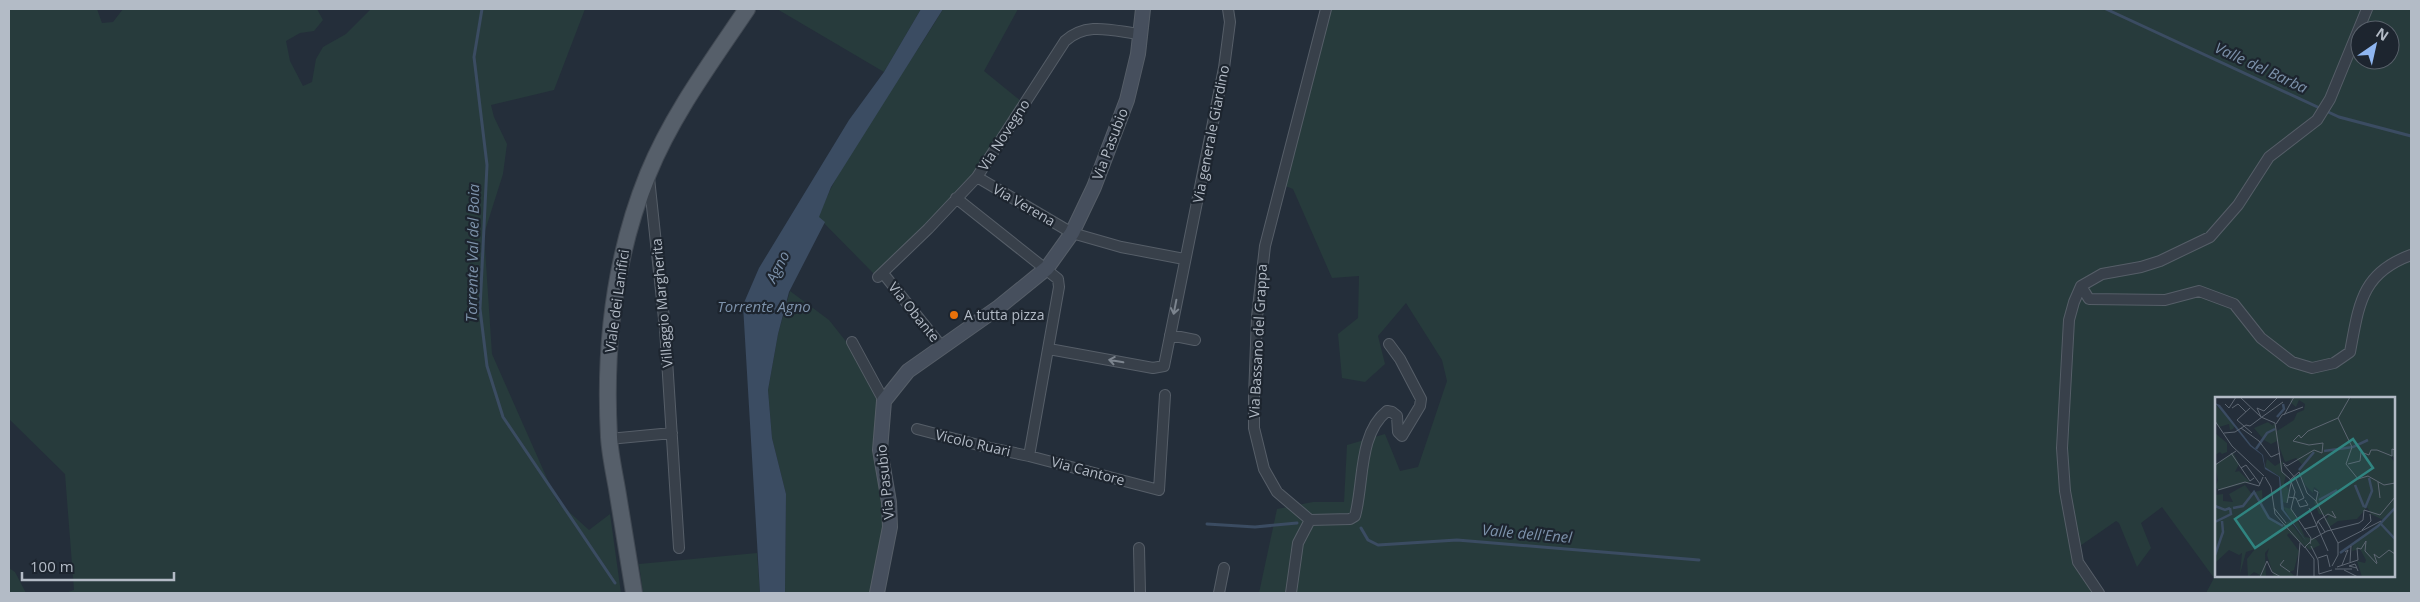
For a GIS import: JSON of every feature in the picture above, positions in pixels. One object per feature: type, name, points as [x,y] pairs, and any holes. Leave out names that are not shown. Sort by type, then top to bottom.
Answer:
[{"type":"main road","name":"Viale dei Lanifici","points":[[634,593],[609,439],[607,378],[611,320],[617,279],[625,242],[649,173],[684,106],[747,9]]},
{"type":"main road","name":"Via Pasubio","points":[[876,593],[890,527],[889,502],[880,450],[884,401],[908,371],[999,306],[1046,268],[1072,232],[1094,187],[1127,100],[1135,74],[1142,9]]},
{"type":"street","name":"Via generale Giardino","points":[[1184,259],[1190,244],[1224,68],[1230,22],[1228,9]]},
{"type":"street","name":"Via Bassano del Grappa","points":[[1310,520],[1277,492],[1267,475],[1259,454],[1254,428],[1254,397],[1257,317],[1265,246],[1326,9]]},
{"type":"street","points":[[2099,593],[2078,562],[2065,491],[2062,448],[2070,320],[2074,302],[2081,286],[2102,274],[2141,267],[2160,261],[2210,237],[2238,205],[2269,157],[2317,120],[2330,99],[2367,9]]},
{"type":"street","name":"Via Novegno","points":[[882,277],[977,177],[1065,41],[1073,34],[1086,29],[1140,34]]},
{"type":"street","name":"Villaggio Margherita","points":[[649,173],[666,328],[678,548]]},
{"type":"street","name":"Via Verena","points":[[977,177],[1072,232],[1121,247],[1184,259]]},
{"type":"street","points":[[956,198],[1058,279],[1059,288],[1030,456]]},
{"type":"street","points":[[2081,286],[2089,299],[2165,300],[2199,291],[2234,304],[2261,338],[2292,362],[2312,368],[2334,363],[2350,352],[2357,312],[2367,287],[2381,271],[2396,261],[2411,255]]},
{"type":"street","points":[[1049,349],[1153,368],[1164,366],[1184,259]]},
{"type":"street","name":"Via Obante","points":[[882,277],[942,347]]},
{"type":"street","points":[[1170,335],[1195,340]]},
{"type":"street","points":[[852,342],[884,401]]},
{"type":"street","points":[[1291,593],[1298,543],[1310,520],[1350,519],[1354,516],[1370,436],[1379,418],[1387,411],[1392,412],[1397,416],[1398,432],[1402,436],[1420,406],[1419,393],[1389,344]]},
{"type":"street","name":"Via Cantore","points":[[1030,456],[1159,490],[1165,395]]},
{"type":"street","name":"Vicolo Ruari","points":[[916,429],[1030,456]]},
{"type":"street","points":[[609,439],[672,433]]},
{"type":"street","points":[[1139,548],[1140,593]]},
{"type":"street","points":[[1219,593],[1224,568]]},
{"type":"green space","points":[[9,9],[97,9],[102,23],[113,22],[123,9],[317,9],[323,20],[314,31],[300,33],[286,41],[290,61],[303,86],[312,82],[316,59],[323,47],[346,34],[371,9],[585,9],[554,90],[491,105],[494,117],[507,144],[503,174],[484,234],[492,354],[557,501],[589,530],[610,514],[621,593],[65,593],[74,590],[65,474],[9,419]]},
{"type":"green space","points":[[777,9],[921,9],[884,72]]},
{"type":"green space","points":[[943,9],[1018,9],[984,71],[1027,106],[997,151],[876,276],[818,217],[860,136]]},
{"type":"green space","points":[[1326,9],[2411,9],[2411,593],[2206,593],[2214,578],[2162,507],[2141,523],[2151,548],[2137,567],[2119,523],[2116,521],[2077,548],[2086,572],[2100,593],[1259,593],[1277,509],[1313,502],[1344,502],[1347,445],[1385,434],[1400,471],[1418,467],[1447,381],[1442,360],[1406,303],[1378,336],[1385,364],[1365,382],[1342,378],[1338,334],[1358,318],[1359,276],[1332,278],[1293,189],[1280,184]]},
{"type":"green space","points":[[790,291],[829,320],[890,397],[881,424],[890,525],[876,593],[785,593],[786,494],[772,438],[768,390],[778,334]]},
{"type":"green space","points":[[757,553],[760,593],[643,593],[639,564]]},
{"type":"green space","points":[[9,568],[15,572],[26,593],[9,593]]},
{"type":"water","name":"Torrente Agno","points":[[921,9],[943,9],[831,187],[819,217],[825,222],[789,292],[778,334],[768,390],[772,438],[786,494],[785,593],[760,593],[743,305],[759,268],[849,120],[884,72]]},
{"type":"waterway","name":"Torrente Val del Boia","points":[[482,9],[474,57],[487,165],[480,309],[487,366],[503,417],[615,583]]},
{"type":"waterway","name":"Valle del Barba","points":[[2106,9],[2339,117],[2411,136]]},
{"type":"waterway","name":"Valle dell'Enel","points":[[1207,524],[1255,527],[1297,523]]},
{"type":"waterway","name":"Valle dell'Enel","points":[[1361,528],[1368,540],[1378,545],[1457,540],[1699,560]]},
{"type":"place","name":"A tutta pizza","points":[[954,315]]},
{"type":"water label","name":"Agno","points":[[778,267]]}]
